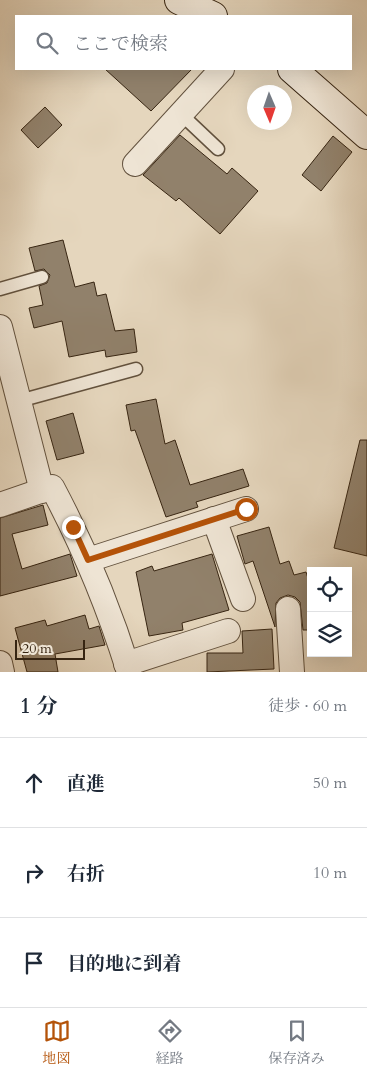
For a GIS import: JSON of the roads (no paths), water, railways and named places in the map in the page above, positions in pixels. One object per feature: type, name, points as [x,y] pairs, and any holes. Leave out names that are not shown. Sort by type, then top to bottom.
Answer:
[{"type":"main road","points":[[179,0],[211,15]]},
{"type":"main road","points":[[293,70],[367,135]]},
{"type":"street","points":[[135,164],[182,115],[221,70]]},
{"type":"street","points":[[0,327],[42,491]]},
{"type":"street","points":[[0,505],[52,487],[88,560],[108,607],[128,668],[228,631]]},
{"type":"street","points":[[88,560],[246,509]]},
{"type":"street","points":[[214,519],[243,600]]},
{"type":"street","points":[[288,609],[292,672]]},
{"type":"street","points":[[0,663],[2,672]]},
{"type":"lane","points":[[182,115],[218,149]]},
{"type":"lane","points":[[0,290],[42,277]]},
{"type":"lane","points":[[19,401],[136,369]]}]
